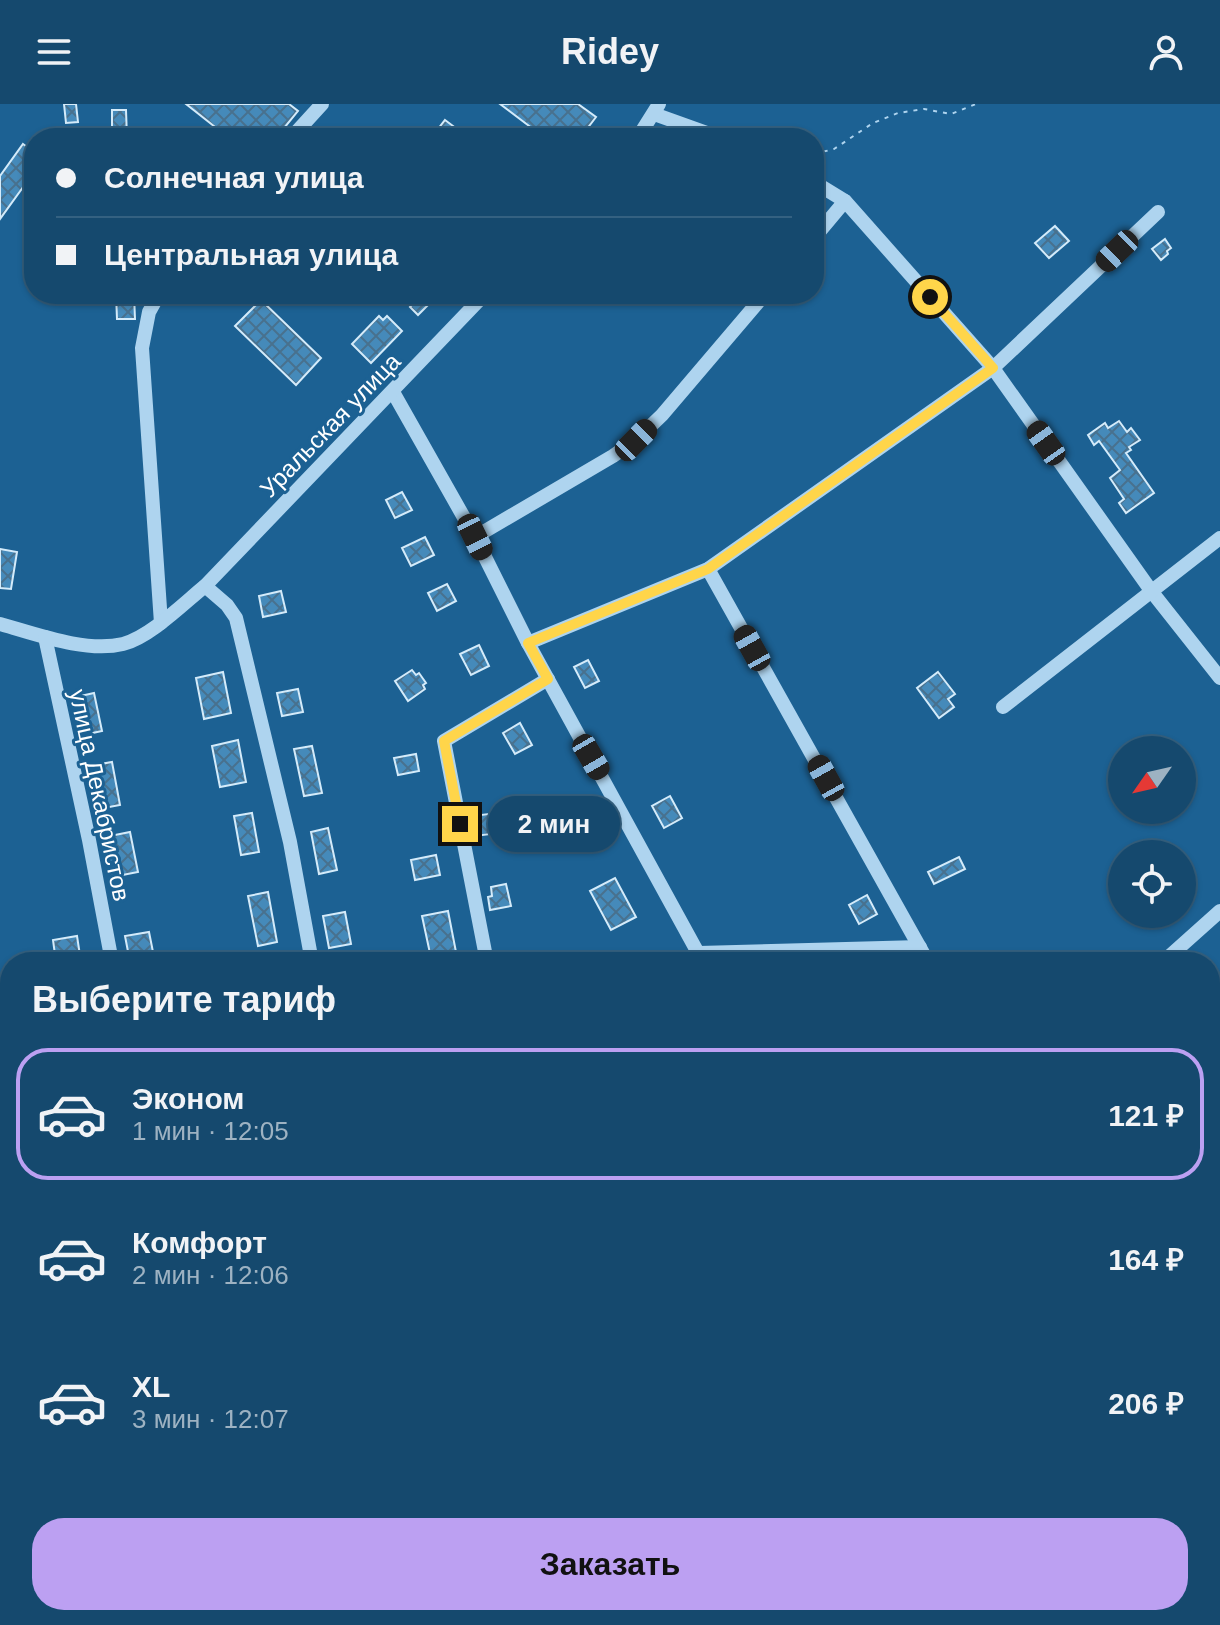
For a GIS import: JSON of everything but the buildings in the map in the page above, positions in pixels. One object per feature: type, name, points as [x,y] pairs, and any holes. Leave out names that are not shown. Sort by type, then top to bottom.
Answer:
[{"type":"street","points":[[300,128],[322,104]]},
{"type":"street","points":[[644,128],[656,109],[699,128]]},
{"type":"street","points":[[824,188],[845,201],[993,368],[1152,592],[1220,678]]},
{"type":"street","points":[[824,226],[845,201]]},
{"type":"street","points":[[528,643],[708,569],[993,368],[1158,212]]},
{"type":"street","points":[[153,304],[142,348],[161,623]]},
{"type":"street","name":"Уральская улица","points":[[0,624],[45,637],[103,647],[126,643],[161,623],[205,586],[476,304]]},
{"type":"street","points":[[475,537],[636,440],[662,415],[756,304]]},
{"type":"street","points":[[393,392],[475,537],[528,643],[698,952]]},
{"type":"street","points":[[1003,707],[1220,538]]},
{"type":"street","points":[[708,569],[923,952]]},
{"type":"street","points":[[205,586],[227,605],[236,618],[290,842],[310,952]]},
{"type":"street","name":"улица Декабристов","points":[[45,637],[110,952]]},
{"type":"street","points":[[485,952],[444,741],[548,679]]},
{"type":"street","points":[[1174,952],[1220,911]]},
{"type":"street","points":[[820,952],[920,947]]},
{"type":"path","points":[[824,152],[834,149],[873,123],[898,113],[924,109],[951,114],[976,104]]},
{"type":"route","points":[[460,824],[444,741],[548,679],[528,643],[708,569],[993,368],[930,297]]}]
